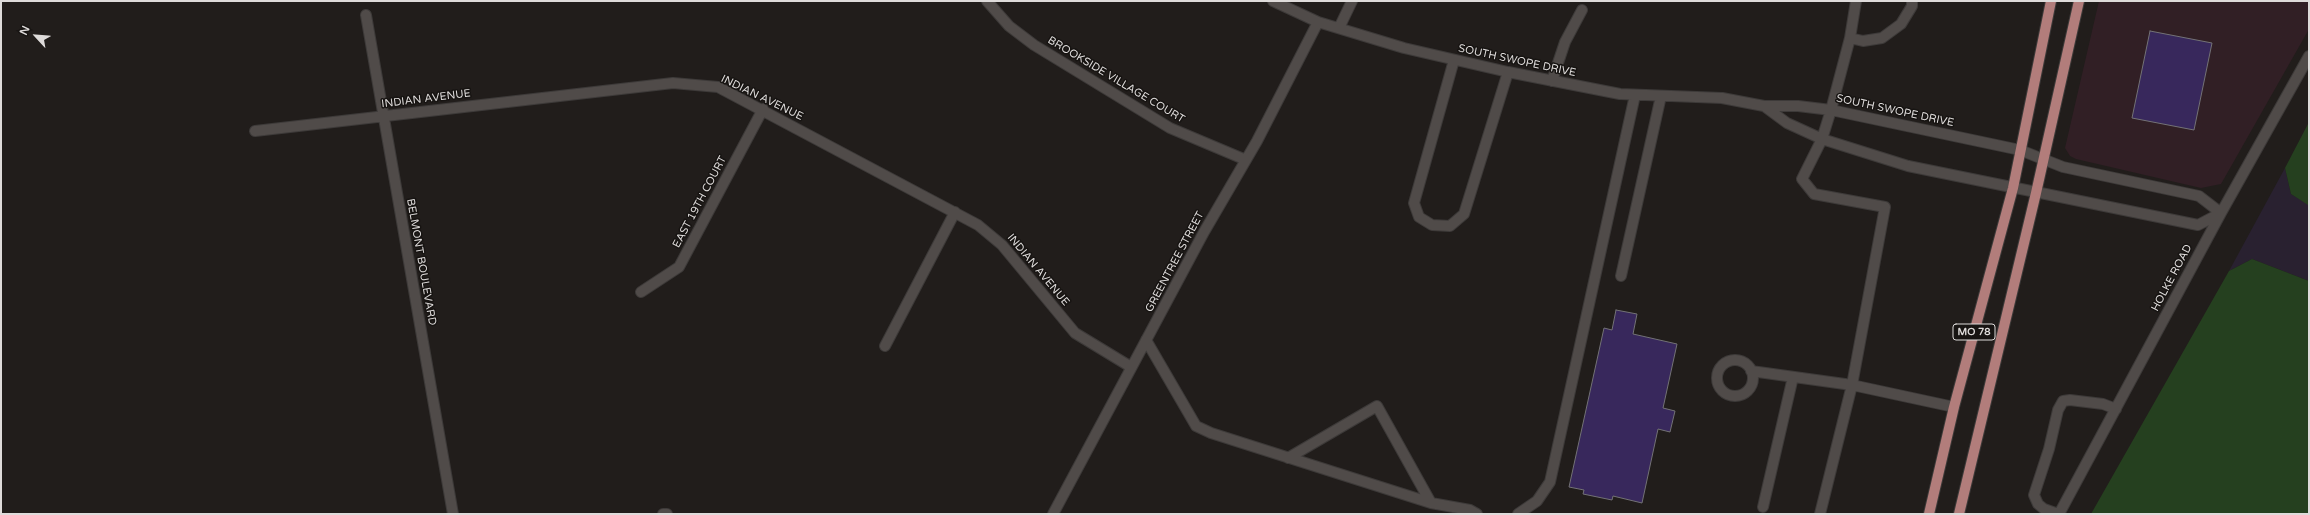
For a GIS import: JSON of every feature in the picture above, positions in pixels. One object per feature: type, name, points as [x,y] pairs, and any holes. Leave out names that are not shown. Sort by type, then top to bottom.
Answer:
[{"type":"main road","name":"MO 78","points":[[1929,514],[1954,407],[2013,188],[2051,1]]},
{"type":"main road","name":"MO 78","points":[[1959,514],[2044,160],[2079,1]]},
{"type":"street","name":"BROOKSIDE VILLAGE COURT","points":[[987,1],[1009,26],[1034,45],[1170,128],[1246,160]]},
{"type":"street","name":"SOUTH SWOPE DRIVE","points":[[1273,1],[1318,22],[1404,48],[1552,81],[1620,94],[1722,98],[1764,106],[1798,106],[1831,110],[2020,150],[2063,167],[2199,196],[2221,214],[2198,225],[1908,166],[1822,139],[1787,123],[1764,106]]},
{"type":"street","points":[[1339,28],[1352,1]]},
{"type":"street","points":[[1820,514],[1852,384],[1885,207],[1814,194],[1802,179],[1822,139],[1831,110],[1850,38],[1856,1]]},
{"type":"street","points":[[1850,38],[1864,41],[1882,38],[1901,24],[1912,1]]},
{"type":"street","points":[[1552,81],[1565,42],[1582,10]]},
{"type":"street","name":"BELMONT BOULEVARD","points":[[366,15],[453,514]]},
{"type":"street","name":"GREENTREE STREET","points":[[1053,514],[1204,232],[1246,160],[1318,22]]},
{"type":"street","name":"HOLKE ROAD","points":[[2058,514],[2221,214],[2309,56]]},
{"type":"street","points":[[1454,60],[1414,203],[1419,217],[1432,225],[1450,226],[1464,214],[1469,203],[1508,72]]},
{"type":"street","name":"INDIAN AVENUE","points":[[255,131],[673,83],[718,87],[763,109],[955,212],[978,226],[1002,245],[1075,333],[1096,348],[1131,367]]},
{"type":"street","points":[[1518,514],[1537,501],[1550,482],[1635,95]]},
{"type":"street","points":[[1621,276],[1661,96]]},
{"type":"street","name":"EAST 19TH COURT","points":[[641,292],[679,267],[763,109]]},
{"type":"street","points":[[885,346],[955,212]]},
{"type":"street","points":[[1146,340],[1196,426],[1211,433],[1431,503],[1470,510],[1477,514]]},
{"type":"street","points":[[1751,371],[1852,384],[1954,407]]},
{"type":"street","points":[[1763,507],[1793,376]]},
{"type":"street","points":[[2058,514],[2044,509],[2038,504],[2034,495],[2049,450],[2058,410],[2063,401],[2070,400],[2103,404],[2116,409]]},
{"type":"street","points":[[1288,458],[1377,406],[1431,503]]},
{"type":"shaded area","points":[[2099,1],[2309,1],[2309,29],[2221,184],[2201,188],[2076,159],[2070,156],[2065,148]]},
{"type":"shaded area","points":[[2285,168],[2291,194],[2309,205],[2309,281],[2252,259],[2229,271]]},
{"type":"green space","points":[[2309,122],[2308,205],[2291,194],[2285,168]]},
{"type":"green space","points":[[2252,259],[2309,281],[2309,514],[2091,514],[2229,271]]},
{"type":"building","points":[[2150,31],[2212,43],[2194,130],[2132,118]]},
{"type":"building","points":[[1616,310],[1637,314],[1633,334],[1677,344],[1663,408],[1675,411],[1670,432],[1658,429],[1642,503],[1613,496],[1612,500],[1583,494],[1584,490],[1569,487],[1604,328],[1612,330]]}]
